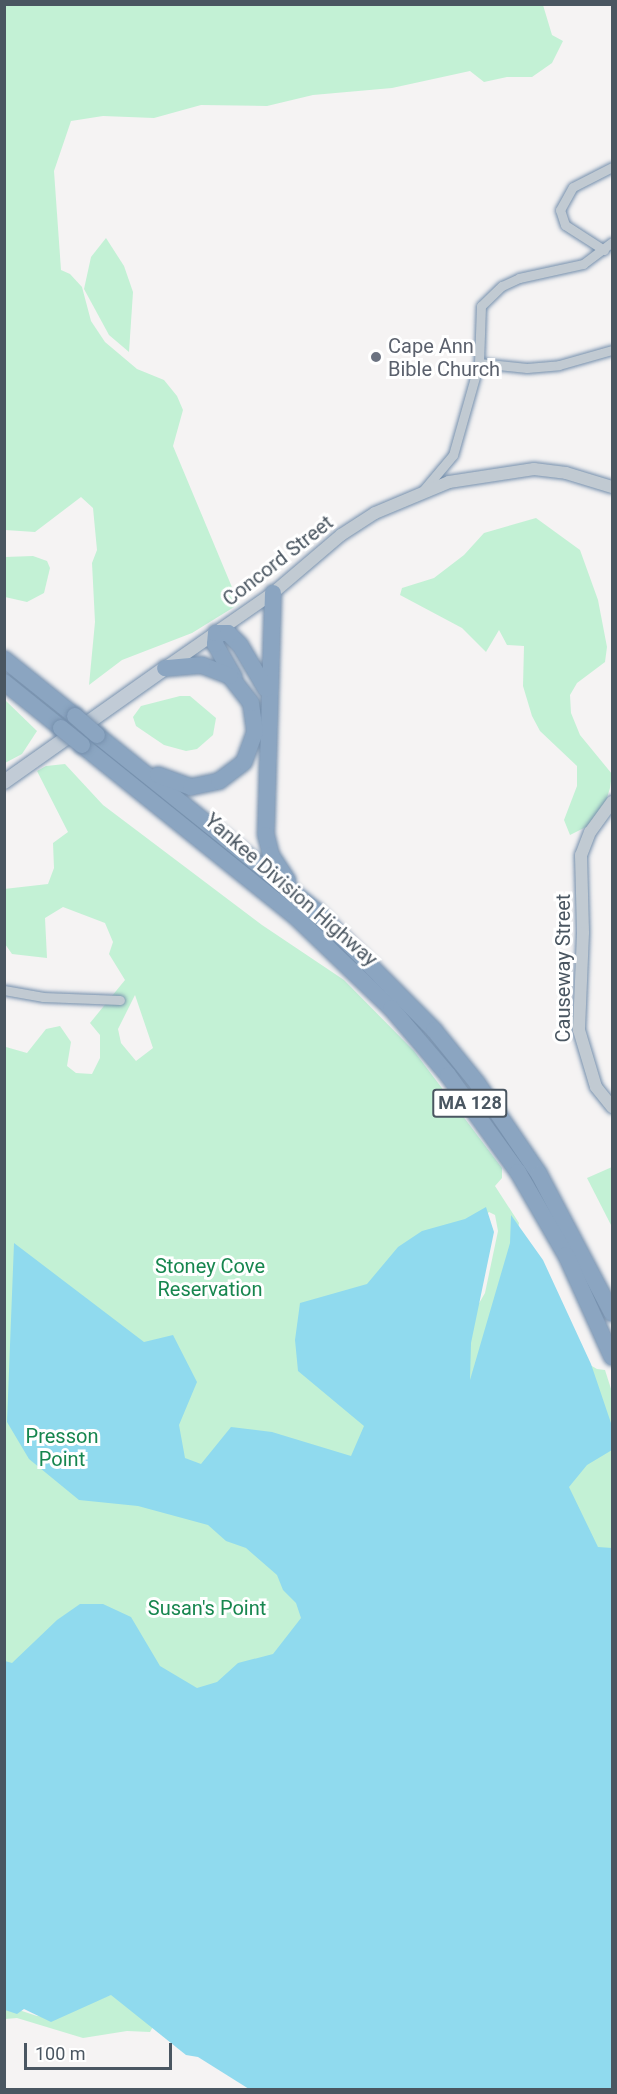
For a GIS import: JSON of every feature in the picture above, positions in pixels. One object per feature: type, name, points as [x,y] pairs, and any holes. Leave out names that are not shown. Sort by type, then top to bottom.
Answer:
[{"type":"highway","points":[[273,593],[268,696],[266,827],[271,855],[289,882],[369,961]]},
{"type":"highway","points":[[97,735],[165,779],[191,787],[212,784],[240,766],[254,740],[254,711],[215,644],[216,633],[228,633],[246,652],[268,696]]},
{"type":"highway","name":"Yankee Division Highway","points":[[4,659],[289,888],[369,961],[434,1030],[513,1134],[558,1204],[612,1313]]},
{"type":"highway","points":[[165,668],[202,664],[237,682]]},
{"type":"highway","name":"Yankee Division Highway","points":[[4,682],[296,917],[406,1024],[448,1075],[518,1172],[566,1255],[612,1357]]},
{"type":"highway","points":[[4,693],[60,727]]},
{"type":"main road","name":"Concord Street","points":[[4,782],[165,668]]},
{"type":"street","points":[[604,250],[564,225],[560,210],[573,187],[612,167]]},
{"type":"street","points":[[421,494],[453,455],[479,363],[478,316],[481,306],[494,293],[519,278],[583,264],[612,242]]},
{"type":"street","points":[[479,363],[527,368],[559,365],[612,350]]},
{"type":"street","name":"Concord Street","points":[[165,668],[273,593],[341,535],[375,513],[449,482],[534,469],[566,473],[612,487]]},
{"type":"street","name":"Causeway Street","points":[[612,802],[590,832],[581,855],[580,1041],[596,1087],[612,1107]]},
{"type":"street","points":[[4,990],[43,997],[120,1000]]},
{"type":"green space","points":[[4,5],[543,5],[552,35],[563,41],[552,63],[532,77],[507,77],[484,82],[470,71],[392,88],[313,95],[267,106],[201,105],[154,118],[103,116],[71,121],[54,171],[61,270],[70,274],[82,287],[91,321],[105,342],[137,369],[164,380],[177,396],[183,410],[173,446],[239,604],[192,633],[122,660],[89,685],[95,622],[92,563],[97,550],[93,508],[81,497],[35,532],[5,530]]},
{"type":"green space","points":[[106,238],[124,266],[133,292],[129,352],[109,335],[84,289],[91,257]]},
{"type":"green space","points":[[536,518],[580,550],[598,600],[607,647],[605,662],[577,683],[570,695],[571,713],[580,735],[612,774],[610,788],[605,804],[586,827],[570,835],[564,820],[577,786],[577,766],[540,731],[532,716],[523,686],[524,646],[507,645],[499,630],[486,652],[462,628],[400,595],[402,588],[434,578],[464,555],[484,533]]},
{"type":"green space","points":[[33,556],[47,561],[50,568],[44,593],[27,602],[5,597],[5,557]]},
{"type":"green space","points":[[180,696],[190,696],[216,718],[213,735],[197,749],[186,751],[164,745],[136,726],[133,717],[141,706]]},
{"type":"green space","points":[[5,700],[37,731],[22,754],[5,763]]},
{"type":"green space","points":[[65,764],[103,805],[262,925],[344,980],[414,1051],[502,1168],[502,1178],[495,1186],[519,1223],[518,1229],[578,1358],[597,1369],[605,1370],[612,1392],[612,1712],[312,1600],[299,1640],[212,1695],[37,1652],[5,1668],[5,1013],[6,1047],[27,1053],[46,1029],[60,1026],[71,1042],[67,1066],[76,1073],[92,1074],[100,1058],[100,1035],[90,1023],[125,980],[109,954],[113,942],[105,923],[63,907],[45,918],[47,958],[12,954],[5,944],[4,889],[48,884],[54,868],[53,843],[68,832],[37,771],[46,766]],"holes":[[[135,995],[153,1048],[136,1061],[121,1043],[118,1029]],[[489,1212],[495,1215],[498,1231],[485,1293],[478,1305],[484,1217]]]},
{"type":"green space","points":[[612,1167],[612,1227],[587,1178]]},
{"type":"green space","points":[[115,1993],[156,2021],[150,2032],[127,2031],[83,2038],[17,2018],[5,2019],[4,2005],[37,2016],[57,2017]]},
{"type":"water","points":[[486,1207],[494,1232],[471,1343],[470,1380],[510,1243],[511,1215],[543,1260],[591,1364],[612,1426],[612,1450],[587,1465],[569,1487],[598,1547],[612,1548],[612,2089],[249,2089],[198,2057],[186,2055],[111,1995],[51,2022],[24,2009],[17,2014],[5,2010],[5,1661],[12,1663],[57,1620],[80,1604],[103,1604],[131,1617],[160,1666],[197,1688],[217,1682],[238,1663],[273,1654],[301,1618],[296,1603],[283,1590],[277,1575],[246,1548],[226,1541],[208,1525],[138,1506],[79,1500],[29,1459],[7,1422],[14,1243],[144,1342],[173,1335],[197,1382],[179,1425],[185,1458],[201,1464],[231,1427],[272,1432],[351,1456],[364,1426],[298,1371],[295,1340],[300,1303],[367,1284],[398,1247],[422,1231],[465,1219]]},
{"type":"place","name":"Cape Ann Bible Church","points":[[376,357]]},
{"type":"park label","name":"Stoney Cove Reservation","points":[[210,1278]]},
{"type":"park label","name":"Presson Point","points":[[62,1448]]},
{"type":"park label","name":"Susan's Point","points":[[207,1608]]}]
